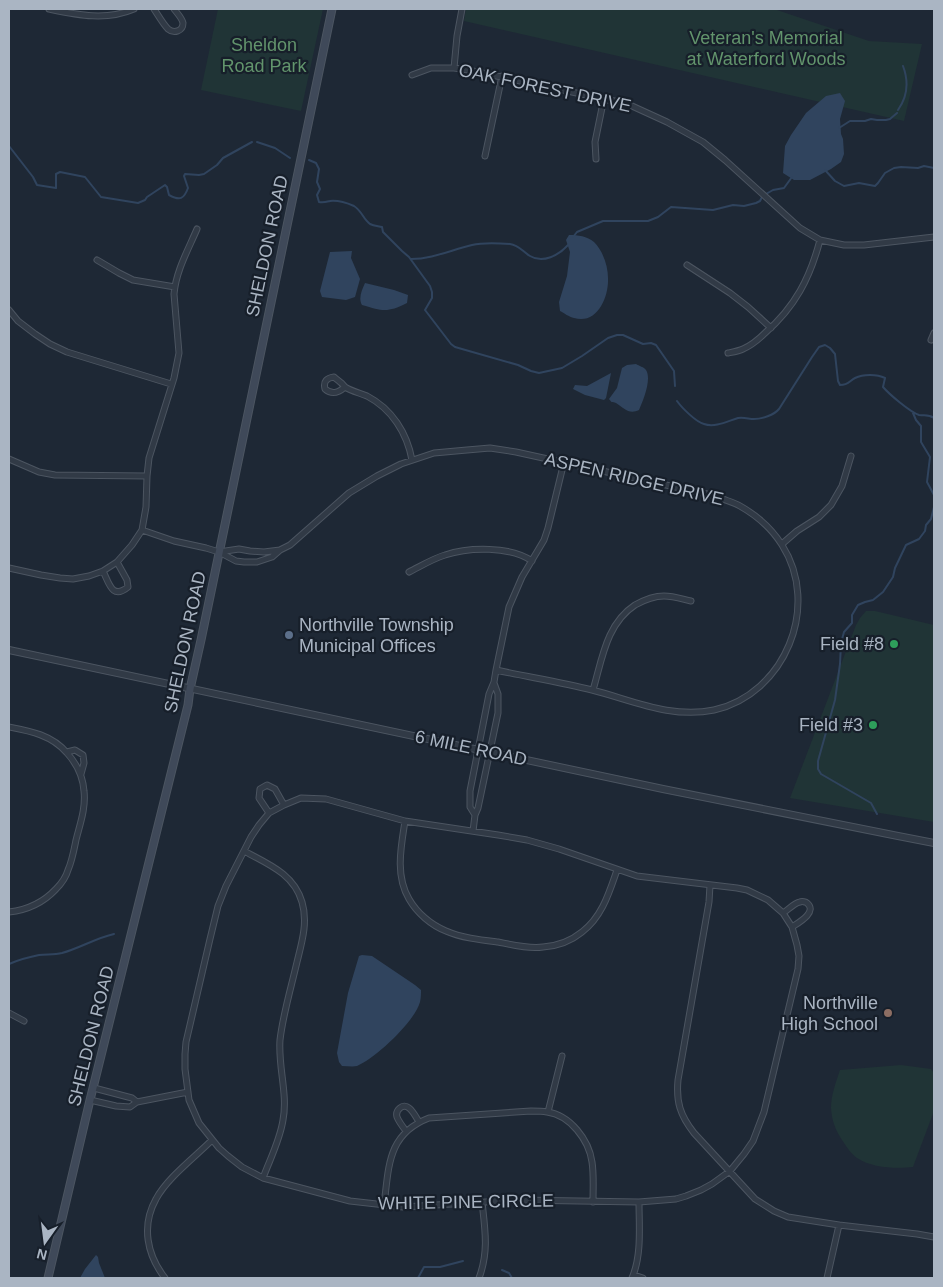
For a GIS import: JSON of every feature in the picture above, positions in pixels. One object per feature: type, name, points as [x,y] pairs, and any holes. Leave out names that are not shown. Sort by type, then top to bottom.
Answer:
[{"type":"main road","name":"SHELDON ROAD","points":[[48,1278],[188,704],[332,9]]},
{"type":"street","points":[[49,9],[78,15],[98,16],[134,9]]},
{"type":"street","points":[[154,9],[168,29],[176,32],[183,25],[182,19],[174,9]]},
{"type":"street","points":[[454,68],[462,9]]},
{"type":"street","name":"OAK FOREST DRIVE","points":[[412,75],[431,68],[454,68],[502,76],[632,106],[667,122],[702,142],[725,160],[800,228],[820,240],[844,245],[864,245],[934,238]]},
{"type":"street","points":[[485,156],[502,76]]},
{"type":"street","points":[[596,159],[595,142],[604,98]]},
{"type":"street","points":[[9,568],[41,575],[73,578],[90,576],[117,562],[142,530],[146,507],[149,458],[174,378],[179,352],[175,287],[197,229]]},
{"type":"street","points":[[728,353],[743,350],[771,328],[787,311],[799,294],[814,262],[820,240]]},
{"type":"street","points":[[97,260],[133,280],[175,287]]},
{"type":"street","points":[[687,265],[730,293],[771,328]]},
{"type":"street","points":[[9,310],[18,321],[35,334],[67,352],[171,384]]},
{"type":"street","points":[[931,340],[934,333]]},
{"type":"street","points":[[345,387],[378,402],[388,412],[405,436],[412,460]]},
{"type":"street","name":"ASPEN RIDGE DRIVE","points":[[219,552],[236,561],[257,562],[272,557],[280,550],[290,546],[348,493],[377,476],[401,464],[434,454],[490,448],[564,462],[724,499],[739,505],[768,528],[782,544],[790,561],[796,582],[798,606],[790,645],[768,679],[753,692],[737,702],[707,711],[672,712],[593,690],[496,670]]},
{"type":"street","points":[[782,544],[797,531],[819,518],[832,505],[842,486],[851,456]]},
{"type":"street","points":[[9,459],[39,472],[56,475],[147,476]]},
{"type":"street","points":[[475,815],[470,807],[470,791],[489,694],[494,682],[509,608],[522,577],[544,540],[564,462]]},
{"type":"street","points":[[142,530],[174,541],[219,552],[239,549],[257,551],[280,550]]},
{"type":"street","points":[[409,572],[446,554],[476,550],[511,552],[525,556],[532,561]]},
{"type":"street","points":[[102,571],[112,590],[117,592],[123,591],[128,587],[127,580],[117,562]]},
{"type":"street","points":[[593,690],[607,641],[618,620],[626,612],[642,600],[654,597],[664,596],[691,601]]},
{"type":"street","name":"6 MILE ROAD","points":[[9,650],[725,802],[934,843]]},
{"type":"street","points":[[473,831],[498,713],[498,694],[494,682]]},
{"type":"street","points":[[9,727],[42,735],[54,741],[66,752],[80,774],[84,790],[84,807],[72,860],[57,889],[43,901],[27,909],[9,912]]},
{"type":"street","points":[[66,752],[75,750],[83,755],[84,763],[80,774]]},
{"type":"street","points":[[269,813],[259,798],[260,789],[267,784],[275,789],[284,805]]},
{"type":"street","name":"WHITE PINE CIRCLE","points":[[301,798],[326,800],[406,821],[543,844],[637,876],[737,888],[756,893],[768,900],[783,913],[792,926],[799,956],[798,970],[764,1112],[753,1141],[744,1154],[730,1171],[712,1184],[676,1199],[639,1202],[519,1200],[424,1206],[384,1205],[350,1201],[263,1178],[235,1162],[219,1148],[199,1123],[189,1100],[185,1054],[218,906],[244,851],[259,825],[269,813],[301,798]]},
{"type":"street","points":[[406,821],[400,852],[400,866],[406,892],[422,915],[440,929],[455,935],[534,948],[563,943],[580,934],[598,915],[617,870]]},
{"type":"street","points":[[244,851],[287,876],[296,887],[305,917],[304,935],[282,1026],[280,1042],[284,1097],[283,1121],[263,1178]]},
{"type":"street","points":[[710,885],[678,1080],[677,1091],[680,1108],[686,1124],[755,1199],[774,1212],[788,1217],[839,1225],[934,1237]]},
{"type":"street","points":[[783,913],[799,902],[806,902],[809,905],[810,910],[807,916],[792,926]]},
{"type":"street","points":[[9,1013],[24,1021]]},
{"type":"street","points":[[548,1112],[562,1056]]},
{"type":"street","points":[[94,1088],[132,1098],[137,1102]]},
{"type":"street","points":[[90,1100],[116,1106],[130,1106],[137,1102],[188,1092]]},
{"type":"street","points":[[406,1131],[396,1114],[401,1107],[406,1106],[410,1109],[419,1122]]},
{"type":"street","points":[[384,1205],[389,1161],[401,1136],[419,1122],[429,1118],[531,1111],[548,1112],[563,1118],[578,1132],[592,1160],[593,1202]]},
{"type":"street","points":[[165,1278],[150,1252],[147,1233],[149,1216],[155,1200],[167,1183],[212,1140]]},
{"type":"street","points":[[479,1278],[486,1251],[482,1202]]},
{"type":"street","points":[[639,1202],[638,1250],[633,1277],[643,1278]]},
{"type":"street","points":[[827,1278],[839,1225]]},
{"type":"green space","name":"Sheldon Road Park","points":[[218,9],[323,9],[301,111],[201,90]]},
{"type":"green space","name":"Veteran's Memorial at Waterford Woods","points":[[466,9],[774,9],[869,41],[922,44],[904,121],[464,21]]},
{"type":"green space","points":[[866,611],[875,611],[934,625],[934,822],[790,798],[856,625]]},
{"type":"green space","points":[[901,1065],[931,1069],[934,1073],[934,1111],[913,1167],[892,1168],[877,1166],[857,1158],[842,1140],[833,1121],[831,1108],[835,1084],[840,1070]]},
{"type":"water","points":[[840,93],[845,101],[840,119],[844,154],[841,162],[810,180],[794,180],[783,173],[785,146],[806,113],[826,96]]},
{"type":"water","points":[[569,235],[582,236],[594,242],[602,254],[607,269],[608,285],[604,301],[595,313],[582,319],[572,317],[560,311],[559,302],[567,276],[570,252],[566,240]]},
{"type":"water","points":[[352,251],[351,258],[360,279],[355,297],[346,300],[322,297],[320,291],[330,252]]},
{"type":"water","points":[[365,283],[408,295],[407,303],[390,310],[375,309],[362,305],[360,297]]},
{"type":"water","points":[[636,364],[646,370],[648,379],[639,410],[632,412],[609,399],[617,388],[622,368],[627,365]]},
{"type":"water","points":[[611,373],[604,400],[585,395],[573,389],[575,385],[587,386]]},
{"type":"water","points":[[359,956],[372,956],[415,985],[421,990],[420,1000],[417,1010],[411,1019],[384,1047],[357,1066],[342,1066],[337,1053],[348,993]]},
{"type":"water","points":[[96,1255],[105,1278],[80,1278],[85,1269]]},
{"type":"waterway","points":[[898,110],[906,94],[906,78],[903,66]]},
{"type":"waterway","points":[[839,128],[850,121],[890,119],[897,113]]},
{"type":"waterway","points":[[9,146],[37,185],[56,188],[56,174],[60,172],[85,177],[101,197],[138,203],[165,185],[169,195],[176,198],[183,197],[188,188],[185,174],[204,174],[223,158],[252,142]]},
{"type":"waterway","points":[[257,142],[275,148],[290,158]]},
{"type":"waterway","points":[[309,160],[316,163],[319,169],[317,182],[320,189],[317,195],[319,202],[337,201],[354,206],[370,224],[382,227],[383,232],[409,257],[430,286],[432,292],[432,298],[425,310],[455,347],[539,373],[562,368],[608,338],[623,335],[643,344],[651,343],[656,345],[674,371],[675,386]]},
{"type":"waterway","points":[[825,170],[835,181],[844,186],[859,183],[875,186],[885,173],[894,168],[918,168],[924,166],[934,168]]},
{"type":"waterway","points":[[766,194],[773,190],[784,188],[792,177]]},
{"type":"waterway","points":[[573,237],[577,232],[603,221],[648,221],[658,217],[671,207],[713,210],[733,205],[744,206],[756,203],[762,197]]},
{"type":"waterway","points":[[411,259],[434,256],[477,244],[491,243],[513,245],[530,256],[545,259],[560,252],[568,245]]},
{"type":"waterway","points":[[677,401],[693,418],[708,425],[721,424],[738,418],[757,419],[768,416],[779,409],[819,347],[825,345],[835,354],[840,385],[847,384],[855,378],[866,375],[885,378],[883,387],[890,394],[919,415],[934,418]]},
{"type":"waterway","points":[[913,413],[921,426],[921,442],[930,457],[927,482],[934,495]]},
{"type":"waterway","points":[[877,814],[871,803],[821,774],[818,769],[818,761],[835,700],[841,643],[844,632],[852,623],[852,615],[858,605],[873,600],[883,592],[893,577],[895,568],[906,545],[919,539],[925,531],[934,507]]},
{"type":"waterway","points":[[9,964],[39,955],[62,953],[114,934]]},
{"type":"waterway","points":[[418,1278],[424,1267],[440,1267],[463,1261]]},
{"type":"waterway","points":[[502,1270],[509,1273],[512,1278]]},
{"type":"place","name":"Northville Township Municipal Offices","points":[[289,635]]},
{"type":"place","name":"Field #8","points":[[894,644]]},
{"type":"place","name":"Field #3","points":[[873,725]]},
{"type":"place","name":"Northville High School","points":[[888,1013]]}]
